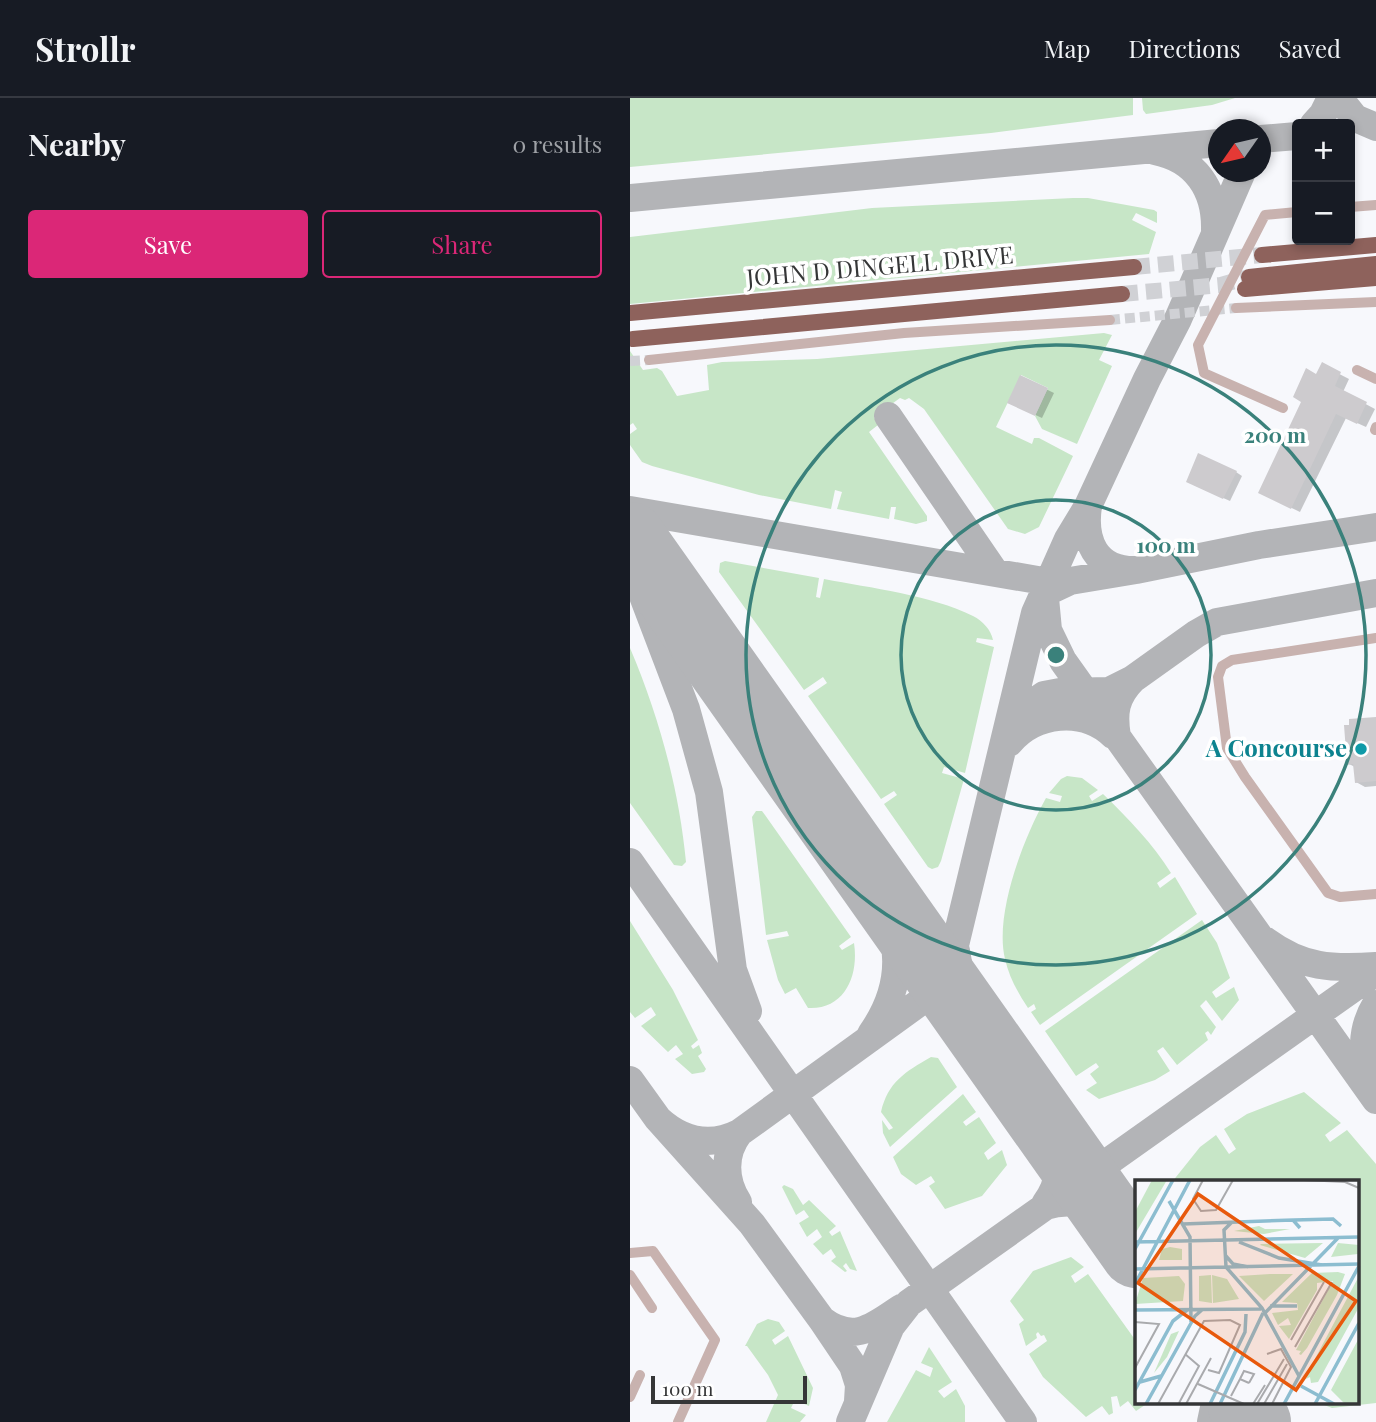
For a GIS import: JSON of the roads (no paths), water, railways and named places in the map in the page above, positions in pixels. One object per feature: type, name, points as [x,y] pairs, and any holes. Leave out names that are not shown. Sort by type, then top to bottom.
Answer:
[{"type":"highway","points":[[1262,255],[1376,245]]},
{"type":"highway","points":[[1376,264],[1247,283],[1376,278]]},
{"type":"highway","name":"JOHN D DINGELL DRIVE","points":[[630,313],[1134,267]]},
{"type":"highway","name":"JOHN D DINGELL DRIVE","points":[[634,338],[1122,294]]},
{"type":"lane","points":[[1355,207],[1376,205]]},
{"type":"lane","points":[[1283,408],[1204,373],[1198,345],[1265,215],[1292,212]]},
{"type":"lane","points":[[1236,308],[1376,302]]},
{"type":"lane","points":[[649,360],[904,333],[1110,320]]},
{"type":"lane","points":[[1357,370],[1376,379]]},
{"type":"lane","points":[[1376,638],[1232,660],[1222,666],[1218,677],[1227,748],[1328,893],[1340,897],[1376,894]]},
{"type":"lane","points":[[630,1253],[653,1251],[715,1340],[678,1422]]},
{"type":"lane","points":[[630,1275],[652,1308]]},
{"type":"lane","points":[[630,1397],[640,1375]]},
{"type":"tunnel","points":[[1134,267],[1262,255]]},
{"type":"tunnel","points":[[1122,294],[1221,285],[1249,277]]},
{"type":"tunnel","points":[[1110,320],[1236,308]]},
{"type":"tunnel","points":[[630,361],[649,360]]},
{"type":"place","name":"A Concourse","points":[[1361,749]]}]
